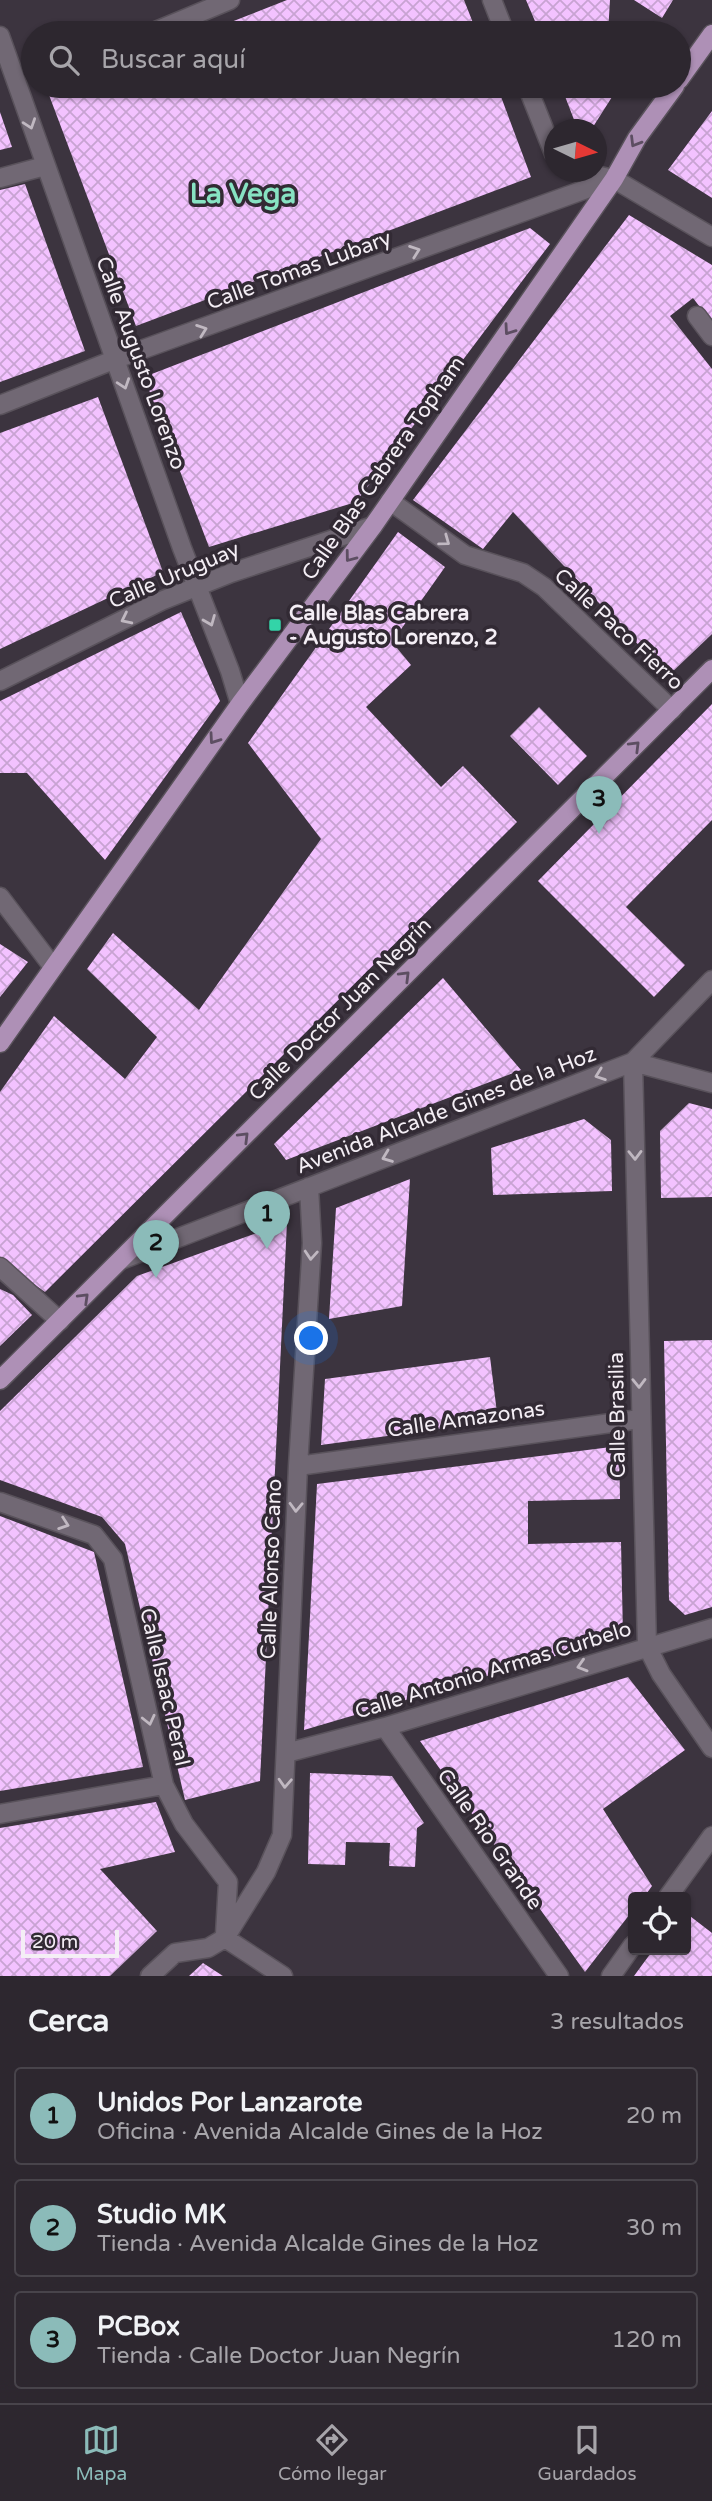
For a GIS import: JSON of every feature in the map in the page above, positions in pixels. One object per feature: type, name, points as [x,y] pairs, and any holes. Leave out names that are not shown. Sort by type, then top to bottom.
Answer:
[{"type":"main road","points":[[691,63],[712,34]]},
{"type":"main road","name":"Calle Blas Cabrera Topham","points":[[0,1042],[240,704],[373,526],[614,179],[636,138],[666,98]]},
{"type":"main road","name":"Calle Doctor Juan Negrín","points":[[0,1380],[712,670]]},
{"type":"street","points":[[180,21],[230,0]]},
{"type":"street","points":[[492,0],[500,21]]},
{"type":"street","name":"Calle Augusto Lorenzo","points":[[0,36],[21,77]]},
{"type":"street","name":"Calle Augusto Lorenzo","points":[[28,98],[45,166],[240,704]]},
{"type":"street","points":[[532,98],[544,127]]},
{"type":"street","points":[[0,178],[45,166]]},
{"type":"street","points":[[607,177],[614,179],[712,237]]},
{"type":"street","name":"Calle Tomas Lubary","points":[[0,405],[116,359],[614,179]]},
{"type":"street","points":[[698,316],[712,336]]},
{"type":"street","name":"Calle Paco Fierro","points":[[390,501],[465,555],[523,573],[544,587],[672,710]]},
{"type":"street","name":"Calle Uruguay","points":[[0,681],[161,601],[198,589],[231,573],[373,526]]},
{"type":"street","points":[[0,897],[53,967]]},
{"type":"street","points":[[712,980],[633,1062],[712,1083]]},
{"type":"street","name":"Avenida Alcalde Gines de la Hoz","points":[[121,1260],[633,1062]]},
{"type":"street","name":"Calle Brasilia","points":[[633,1062],[647,1646],[661,1674],[712,1748]]},
{"type":"street","name":"Calle Alonso Cano","points":[[225,1938],[266,1872],[282,1835],[298,1466],[312,1243],[309,1187]]},
{"type":"street","points":[[0,1267],[60,1321]]},
{"type":"street","name":"Calle Amazonas","points":[[298,1466],[640,1419]]},
{"type":"street","name":"Calle Isaac Peral","points":[[0,1502],[94,1535],[113,1559],[164,1785],[184,1824],[228,1882],[225,1938]]},
{"type":"street","name":"Calle Antonio Armas Curbelo","points":[[286,1753],[385,1727],[712,1628]]},
{"type":"street","name":"Calle Rio Grande","points":[[385,1727],[559,1976]]},
{"type":"street","points":[[0,1814],[164,1785]]},
{"type":"street","points":[[672,1892],[712,1836]]},
{"type":"street","points":[[150,1976],[175,1953],[208,1948],[225,1938],[283,1976]]},
{"type":"street","points":[[611,1976],[628,1952]]},
{"type":"building","points":[[287,0],[464,0],[472,21],[234,21]]},
{"type":"building","points":[[526,0],[610,0],[609,21],[535,21]]},
{"type":"building","points":[[634,0],[673,0],[662,18]]},
{"type":"building","points":[[50,98],[501,98],[531,177],[136,326]]},
{"type":"building","points":[[566,98],[611,98],[598,119],[574,119]]},
{"type":"building","points":[[712,111],[712,198],[668,170]]},
{"type":"building","points":[[0,112],[12,147],[0,150]]},
{"type":"building","points":[[25,184],[85,351],[0,382],[0,190]]},
{"type":"building","points":[[629,215],[712,265],[712,323],[693,298],[670,316],[712,369],[712,634],[668,676],[513,512],[483,549],[413,500]]},
{"type":"building","points":[[530,228],[550,244],[356,502],[209,547],[144,377]]},
{"type":"building","points":[[98,397],[163,572],[0,649],[0,433]]},
{"type":"building","points":[[398,532],[445,567],[392,642],[411,665],[366,707],[441,787],[463,766],[517,822],[45,1292],[0,1260],[0,1092],[54,1016],[125,1079],[157,1037],[87,969],[113,933],[199,1010],[321,839],[248,743]]},
{"type":"building","points":[[181,612],[220,701],[105,860],[27,773],[0,773],[0,701]]},
{"type":"building","points":[[712,704],[712,820],[626,907],[685,965],[654,997],[538,881]]},
{"type":"building","points":[[539,707],[587,756],[558,785],[510,736]]},
{"type":"building","points":[[0,944],[28,962],[0,997]]},
{"type":"building","points":[[443,978],[521,1070],[286,1160],[274,1144]]},
{"type":"building","points":[[689,1103],[712,1109],[712,1197],[661,1198],[660,1131]]},
{"type":"building","points":[[584,1119],[611,1140],[612,1191],[493,1195],[491,1148]]},
{"type":"building","points":[[410,1179],[402,1306],[329,1319],[336,1208]]},
{"type":"building","points":[[287,1222],[260,1781],[185,1800],[125,1544],[102,1517],[0,1480],[0,1411],[137,1276]]},
{"type":"building","points":[[0,1289],[13,1295],[32,1315],[0,1346]]},
{"type":"building","points":[[712,1340],[712,1607],[685,1615],[669,1600],[664,1341]]},
{"type":"building","points":[[490,1357],[498,1421],[321,1445],[325,1379]]},
{"type":"building","points":[[619,1446],[620,1499],[528,1501],[528,1544],[621,1542],[623,1636],[304,1730],[317,1484]]},
{"type":"building","points":[[0,1516],[94,1552],[143,1767],[0,1791]]},
{"type":"building","points":[[628,1677],[685,1750],[603,1809],[652,1886],[648,1892],[628,1892],[628,1916],[585,1972],[420,1741]]},
{"type":"building","points":[[310,1773],[392,1776],[424,1823],[417,1828],[415,1867],[389,1866],[390,1843],[346,1842],[345,1865],[308,1864]]},
{"type":"building","points":[[156,1802],[175,1852],[100,1869],[157,1931],[110,1976],[0,1976],[0,1828]]},
{"type":"building","points":[[691,1917],[712,1933],[712,1976],[634,1976],[649,1955],[691,1955]]},
{"type":"building","points":[[203,1963],[223,1976],[189,1976]]},
{"type":"place","name":"Calle Blas Cabrera - Augusto Lorenzo, 2","points":[[275,625]]},
{"type":"place","name":"PCBox","points":[[599,834]]},
{"type":"place","name":"Unidos Por Lanzarote","points":[[267,1249]]},
{"type":"place","name":"Studio MK","points":[[156,1278]]},
{"type":"district","name":"La Vega","points":[[243,193]]}]
